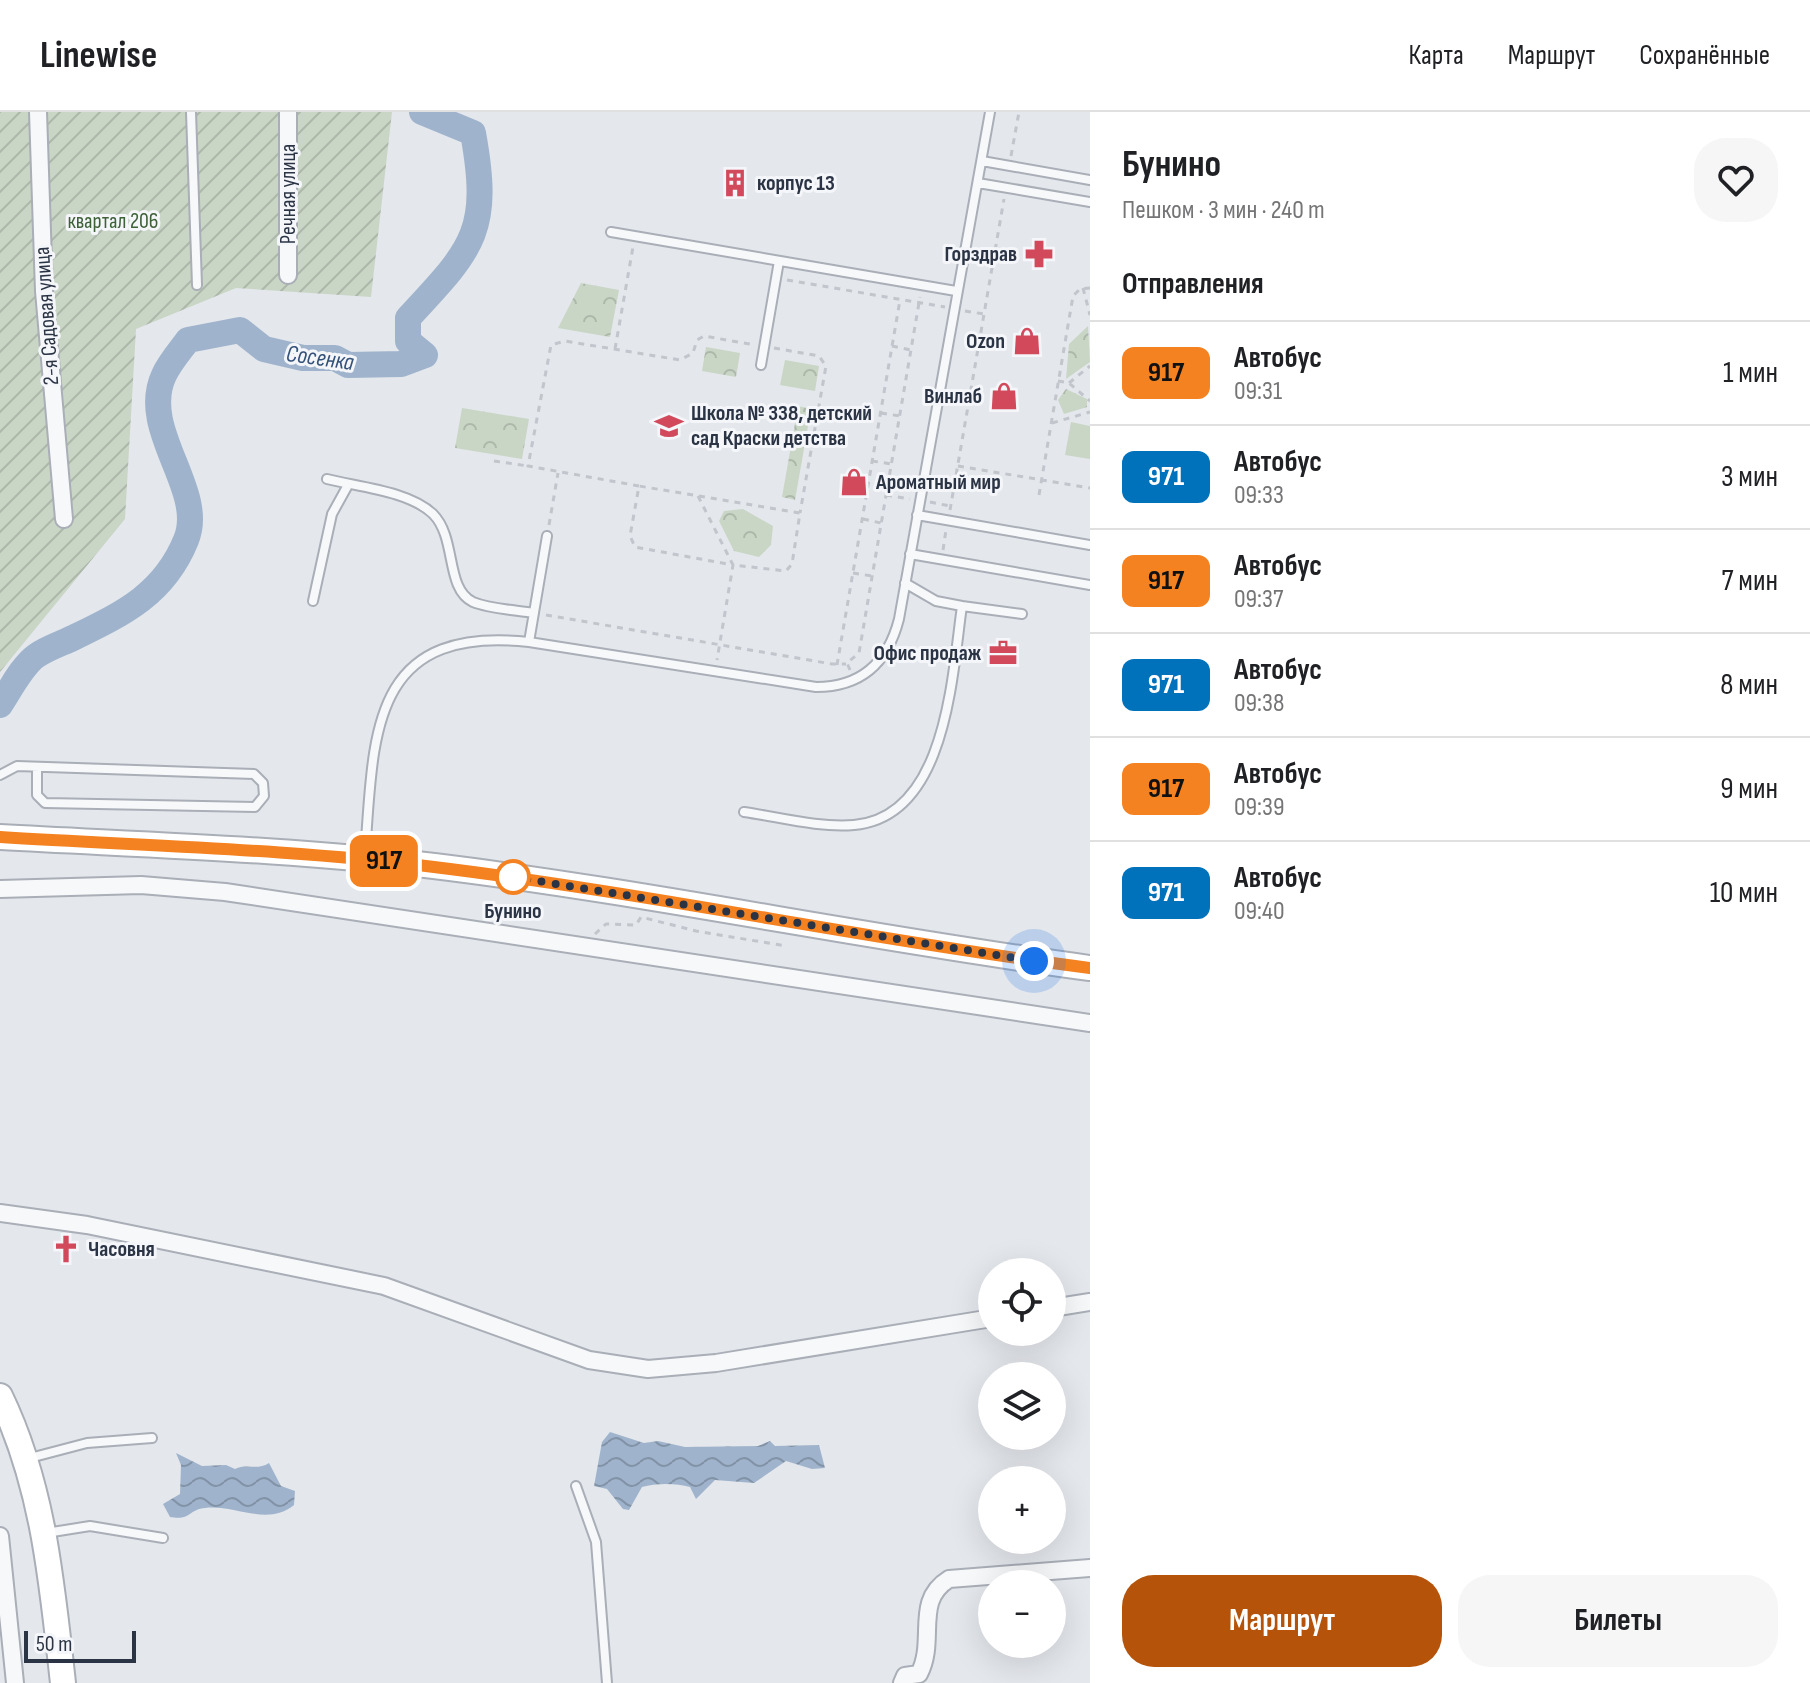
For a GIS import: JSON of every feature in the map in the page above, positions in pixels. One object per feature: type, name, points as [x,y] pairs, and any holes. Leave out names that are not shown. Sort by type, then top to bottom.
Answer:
[{"type":"main road","points":[[0,837],[365,859],[644,896],[1090,968]]},
{"type":"main road","points":[[1,1403],[25,1460],[45,1534],[63,1683]]},
{"type":"street","name":"2-я Садовая улица","points":[[38,112],[44,291],[64,519]]},
{"type":"street","name":"Речная улица","points":[[288,112],[288,275]]},
{"type":"street","points":[[0,889],[141,885],[225,892],[1090,1023]]},
{"type":"street","points":[[0,1213],[87,1225],[384,1286],[589,1360],[648,1369],[716,1363],[978,1320]]},
{"type":"street","points":[[1066,1306],[1090,1302]]},
{"type":"street","points":[[0,1536],[2,1586],[15,1683]]},
{"type":"street","points":[[902,1683],[905,1676],[919,1674],[926,1661],[928,1600],[942,1584],[966,1576],[1090,1568]]},
{"type":"lane","points":[[191,112],[197,285]]},
{"type":"lane","points":[[365,859],[373,745],[380,717],[398,684],[423,660],[451,646],[486,639],[529,642],[816,687],[854,681],[874,668],[893,642],[990,112]]},
{"type":"lane","points":[[982,161],[1090,180]]},
{"type":"lane","points":[[978,183],[1090,202]]},
{"type":"lane","points":[[611,232],[956,291]]},
{"type":"lane","points":[[761,365],[779,261]]},
{"type":"lane","points":[[327,479],[415,502],[434,515],[450,543],[455,582],[471,601],[534,613]]},
{"type":"lane","points":[[313,601],[332,514],[348,485]]},
{"type":"lane","points":[[917,515],[1090,545]]},
{"type":"lane","points":[[529,642],[547,536]]},
{"type":"lane","points":[[910,554],[1090,585]]},
{"type":"lane","points":[[905,583],[936,601],[1022,614]]},
{"type":"lane","points":[[744,812],[857,825],[881,817],[900,803],[917,786],[934,757],[949,695],[962,606]]},
{"type":"lane","points":[[0,775],[17,766],[254,774],[263,783],[264,796],[255,807],[45,803],[37,795],[37,767]]},
{"type":"lane","points":[[25,1460],[87,1443],[152,1438]]},
{"type":"lane","points":[[576,1486],[596,1542],[607,1683]]},
{"type":"lane","points":[[45,1534],[90,1526],[163,1538]]},
{"type":"path","points":[[1010,166],[1019,112]]},
{"type":"path","points":[[941,559],[1006,188]]},
{"type":"path","points":[[615,349],[635,236]]},
{"type":"path","points":[[776,278],[984,314]]},
{"type":"path","points":[[534,613],[837,665],[847,663],[859,653],[922,286]]},
{"type":"path","points":[[1083,288],[1090,315]]},
{"type":"path","points":[[1039,495],[1073,296],[1083,288],[1090,288]]},
{"type":"path","points":[[837,665],[900,300]]},
{"type":"path","points":[[528,466],[551,345],[559,340],[680,360],[693,353],[697,340],[704,336],[819,356],[825,362],[792,564],[786,571],[635,547],[630,536],[639,486]]},
{"type":"path","points":[[892,346],[911,350]]},
{"type":"path","points":[[1069,383],[1090,366]]},
{"type":"path","points":[[1058,381],[1069,383],[1090,401]]},
{"type":"path","points":[[1051,423],[1090,412]]},
{"type":"path","points":[[881,413],[900,416]]},
{"type":"path","points":[[494,461],[800,513]]},
{"type":"path","points":[[872,461],[892,464]]},
{"type":"path","points":[[958,466],[1090,488]]},
{"type":"path","points":[[547,536],[559,472]]},
{"type":"path","points":[[698,496],[733,565],[715,671]]},
{"type":"path","points":[[863,519],[881,523]]},
{"type":"path","points":[[853,573],[872,576]]},
{"type":"path","points":[[847,663],[854,681]]},
{"type":"path","points":[[592,947],[594,936],[606,924],[627,927],[636,925],[641,917],[696,931],[786,946]]},
{"type":"green space","name":"квартал 206","points":[[0,112],[392,112],[371,297],[236,288],[136,329],[125,519],[0,672]]},
{"type":"green space","points":[[581,283],[619,290],[610,337],[558,328]]},
{"type":"green space","points":[[1088,326],[1090,362],[1066,379],[1069,344]]},
{"type":"green space","points":[[706,347],[740,353],[736,377],[702,371]]},
{"type":"green space","points":[[785,360],[819,366],[815,391],[780,385]]},
{"type":"green space","points":[[1066,389],[1087,399],[1087,407],[1064,414],[1058,400]]},
{"type":"green space","points":[[798,406],[811,409],[795,500],[782,497]]},
{"type":"green space","points":[[462,408],[529,419],[522,459],[455,448]]},
{"type":"green space","points":[[1071,422],[1090,426],[1090,459],[1065,455]]},
{"type":"green space","points":[[743,509],[773,526],[771,545],[759,557],[734,551],[719,521],[724,511]]},
{"type":"water","points":[[610,1432],[644,1443],[658,1441],[685,1447],[758,1446],[770,1441],[775,1446],[819,1445],[825,1468],[812,1469],[786,1461],[754,1483],[715,1480],[696,1499],[690,1487],[660,1484],[642,1487],[629,1510],[623,1509],[607,1489],[594,1486],[602,1442]]},
{"type":"water","points":[[176,1453],[202,1466],[226,1465],[235,1469],[269,1463],[281,1486],[295,1491],[294,1505],[273,1514],[216,1508],[170,1517],[163,1504],[180,1494],[181,1465]]},
{"type":"waterway","name":"Сосенка","points":[[0,705],[31,660],[141,600],[177,559],[190,521],[188,501],[165,438],[159,417],[158,396],[166,370],[188,340],[240,330],[264,349],[303,358],[335,358],[348,365],[401,364],[425,355],[408,341],[408,318],[462,255],[472,236],[480,194],[473,133],[422,112]]},
{"type":"bus line","name":"917","points":[[0,837],[267,852],[434,867],[644,896],[1090,968]]},
{"type":"place","name":"корпус 13","points":[[735,183]]},
{"type":"place","name":"Горздрав","points":[[1039,254]]},
{"type":"place","name":"Ozon","points":[[1027,341]]},
{"type":"place","name":"Винлаб","points":[[1004,396]]},
{"type":"place","name":"Школа № 338, детский сад Краски детства","points":[[669,426]]},
{"type":"place","name":"Ароматный мир","points":[[854,482]]},
{"type":"place","name":"Офис продаж","points":[[1003,653]]},
{"type":"place","name":"Бунино","points":[[513,877]]},
{"type":"place","name":"Часовня","points":[[66,1249]]},
{"type":"route","points":[[513,877],[1034,961]]}]
